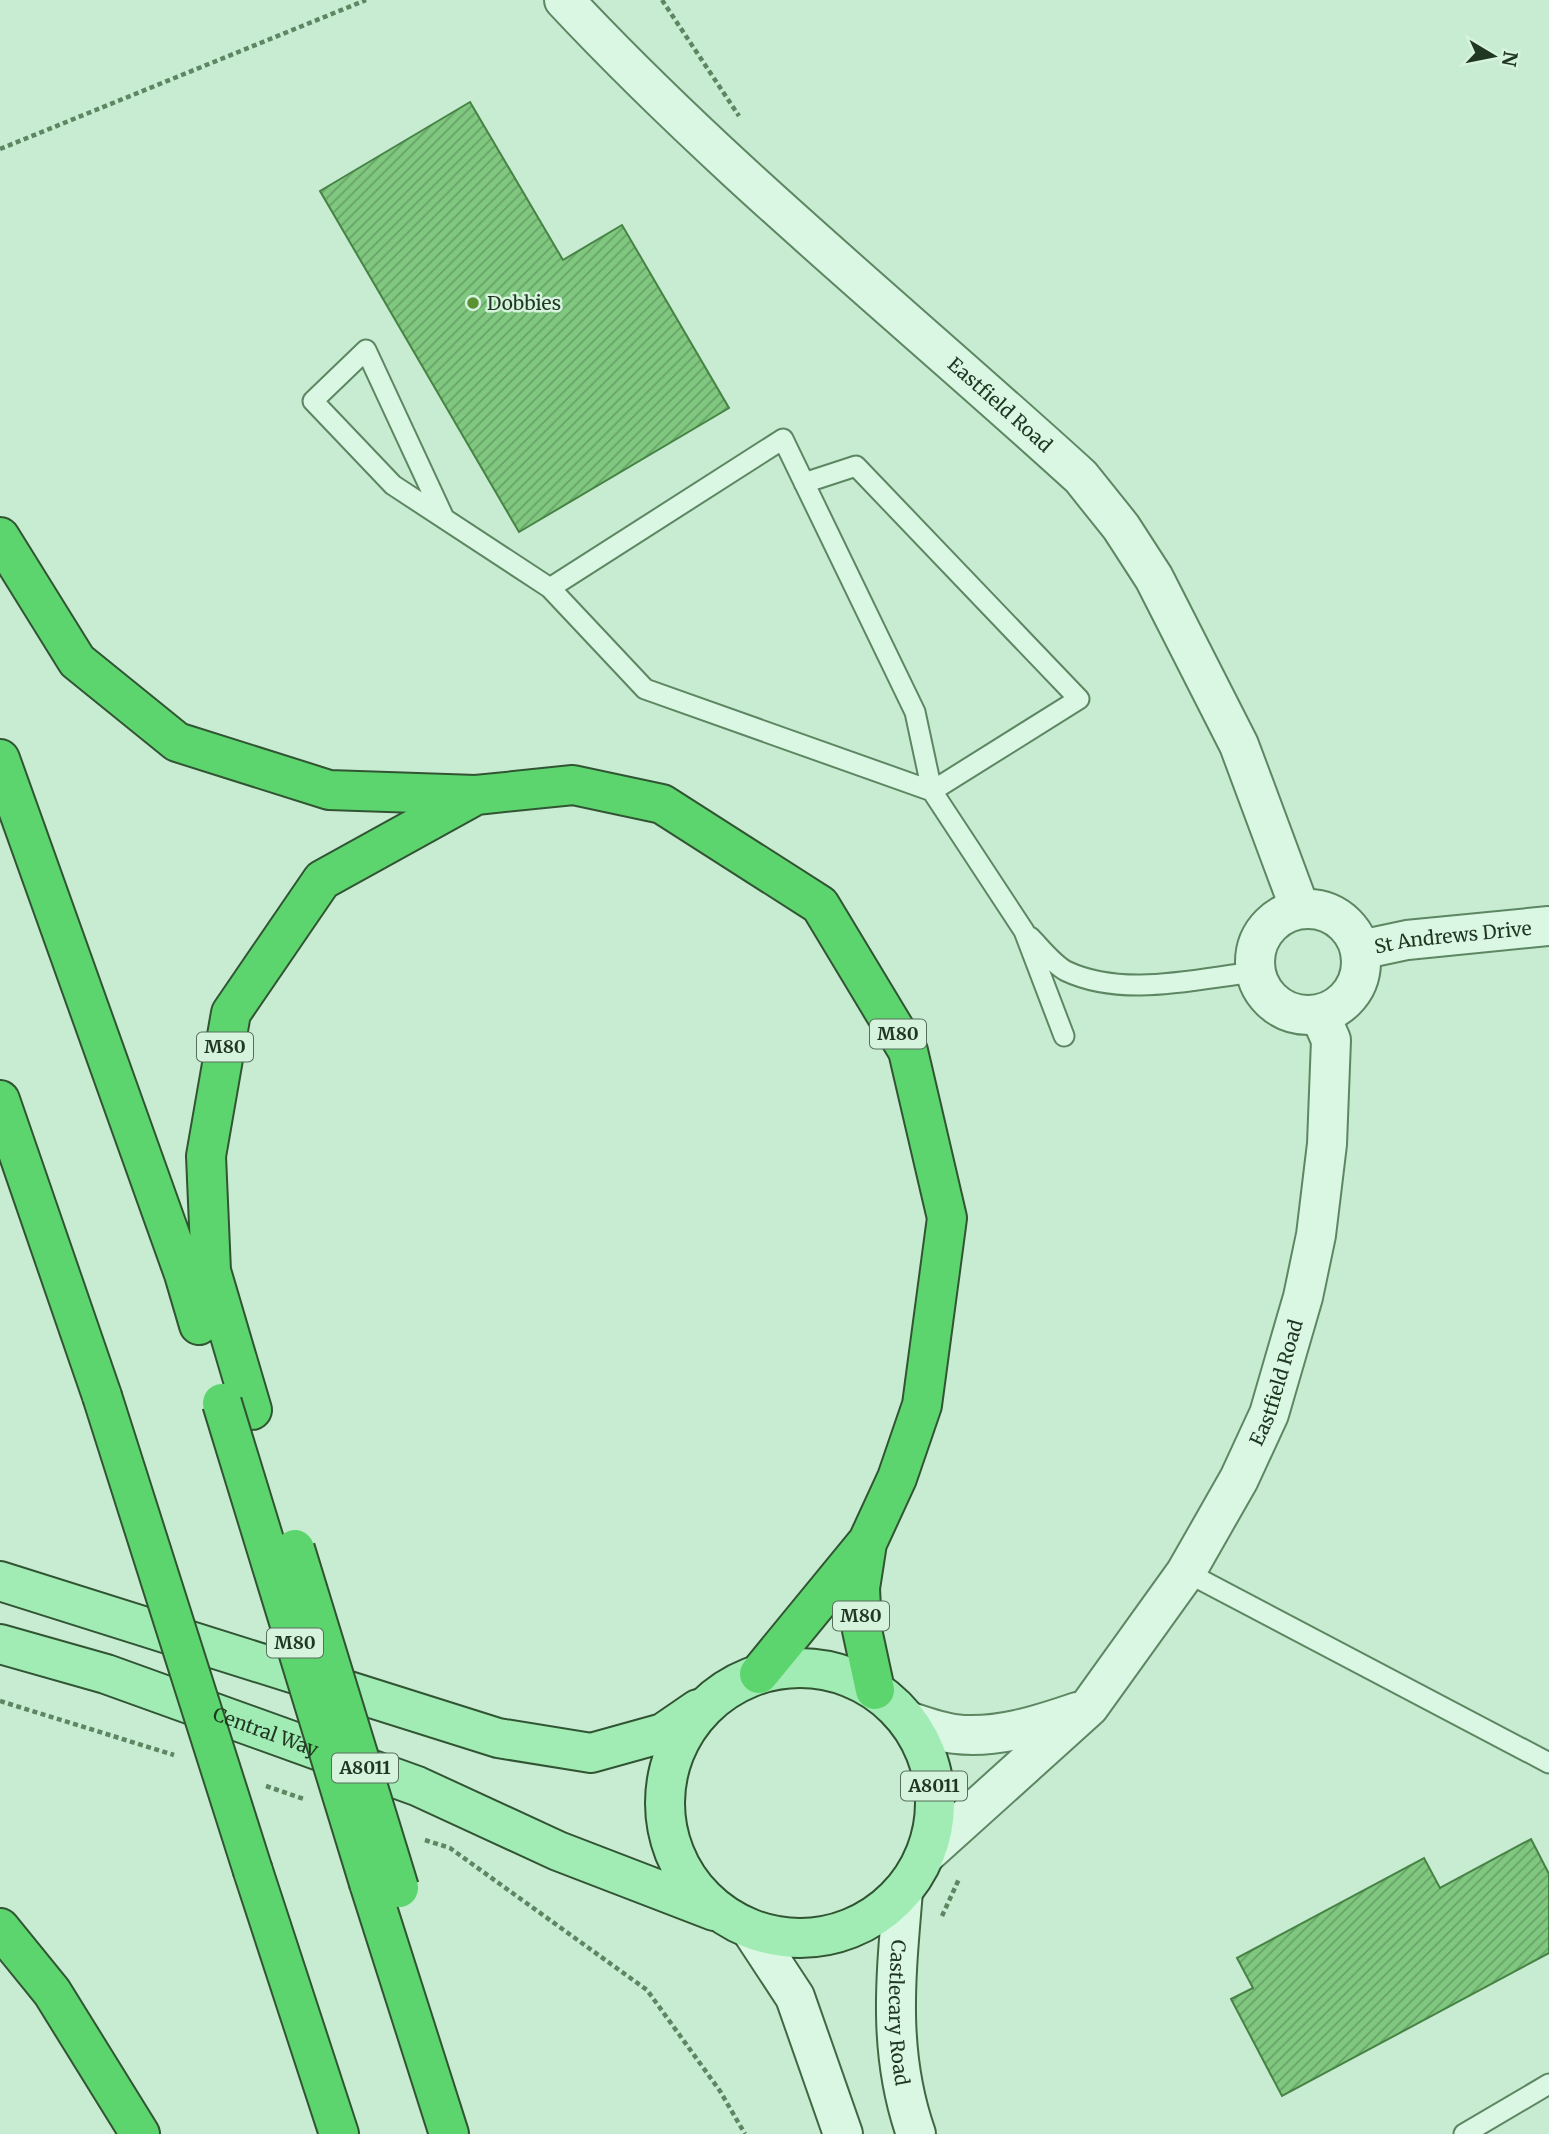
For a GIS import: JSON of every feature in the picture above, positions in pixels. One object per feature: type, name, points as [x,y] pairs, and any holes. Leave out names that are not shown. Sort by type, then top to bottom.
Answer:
[{"type":"highway","name":"M80","points":[[0,537],[78,662],[177,741],[329,790],[476,795],[573,785],[662,804],[820,905],[908,1051],[947,1217],[922,1405],[897,1478],[868,1541],[759,1674]]},
{"type":"highway","name":"M80","points":[[0,759],[184,1274],[237,1406],[461,2134]]},
{"type":"highway","name":"M80","points":[[237,1406],[211,1270],[206,1156],[231,1013],[323,880],[476,795]]},
{"type":"highway","points":[[0,1100],[102,1396],[340,2134]]},
{"type":"highway","name":"M80","points":[[868,1541],[860,1588],[862,1630],[875,1690]]},
{"type":"highway","name":"M80","points":[[384,1885],[449,2134]]},
{"type":"highway","points":[[0,1928],[52,1992],[140,2134]]},
{"type":"main road","name":"A8011","points":[[0,1581],[498,1738],[556,1750],[591,1753],[663,1733],[736,1683],[759,1674],[799,1667],[839,1673],[875,1690],[908,1721],[926,1753],[933,1779],[934,1818],[925,1855],[903,1891],[866,1922],[824,1937],[780,1938],[736,1922],[699,1895],[676,1860],[665,1820],[666,1778],[680,1738],[710,1701]]},
{"type":"main road","name":"Central Way","points":[[0,1644],[106,1674],[417,1786],[558,1851],[736,1922]]},
{"type":"street","name":"Eastfield Road","points":[[564,0],[601,40],[765,196],[1081,477],[1121,527],[1154,578],[1240,745],[1300,909]]},
{"type":"street","points":[[1300,909],[1331,914],[1354,936],[1360,950],[1361,967],[1352,990],[1335,1008],[1320,1015],[1302,1016],[1285,1011],[1271,1002],[1261,988],[1255,972],[1255,955],[1260,938],[1270,924],[1284,914],[1300,909]]},
{"type":"street","name":"St Andrews Drive","points":[[1360,950],[1407,940],[1549,926]]},
{"type":"street","name":"Eastfield Road","points":[[925,1855],[1089,1707],[1186,1572],[1239,1479],[1269,1414],[1303,1297],[1316,1235],[1327,1144],[1331,1040],[1320,1015]]},
{"type":"street","points":[[908,1721],[953,1734],[981,1736],[1046,1723],[1089,1707]]},
{"type":"street","name":"Castlecary Road","points":[[903,1891],[894,2004],[895,2046],[906,2104],[916,2134]]},
{"type":"street","points":[[736,1922],[794,1997],[843,2134]]},
{"type":"lane","points":[[444,518],[366,350],[313,401],[393,485],[550,587],[645,688],[932,791]]},
{"type":"lane","points":[[550,587],[783,439],[915,712],[932,791],[1024,931],[1063,970],[1092,979],[1130,985],[1255,972]]},
{"type":"lane","points":[[804,483],[856,466],[1079,699],[932,791]]},
{"type":"lane","points":[[1024,931],[1065,1036]]},
{"type":"lane","points":[[1186,1572],[1549,1763]]},
{"type":"lane","points":[[1464,2134],[1549,2084]]},
{"type":"path","points":[[0,149],[366,0]]},
{"type":"path","points":[[662,0],[745,124]]},
{"type":"path","points":[[940,1921],[962,1872]]},
{"type":"building","points":[[470,102],[563,260],[622,225],[729,408],[519,532],[320,191]]},
{"type":"building","points":[[1531,1839],[1549,1874],[1549,1953],[1282,2096],[1231,1999],[1253,1988],[1237,1958],[1424,1858],[1440,1888]]},
{"type":"place","name":"Dobbies","points":[[473,303]]}]
